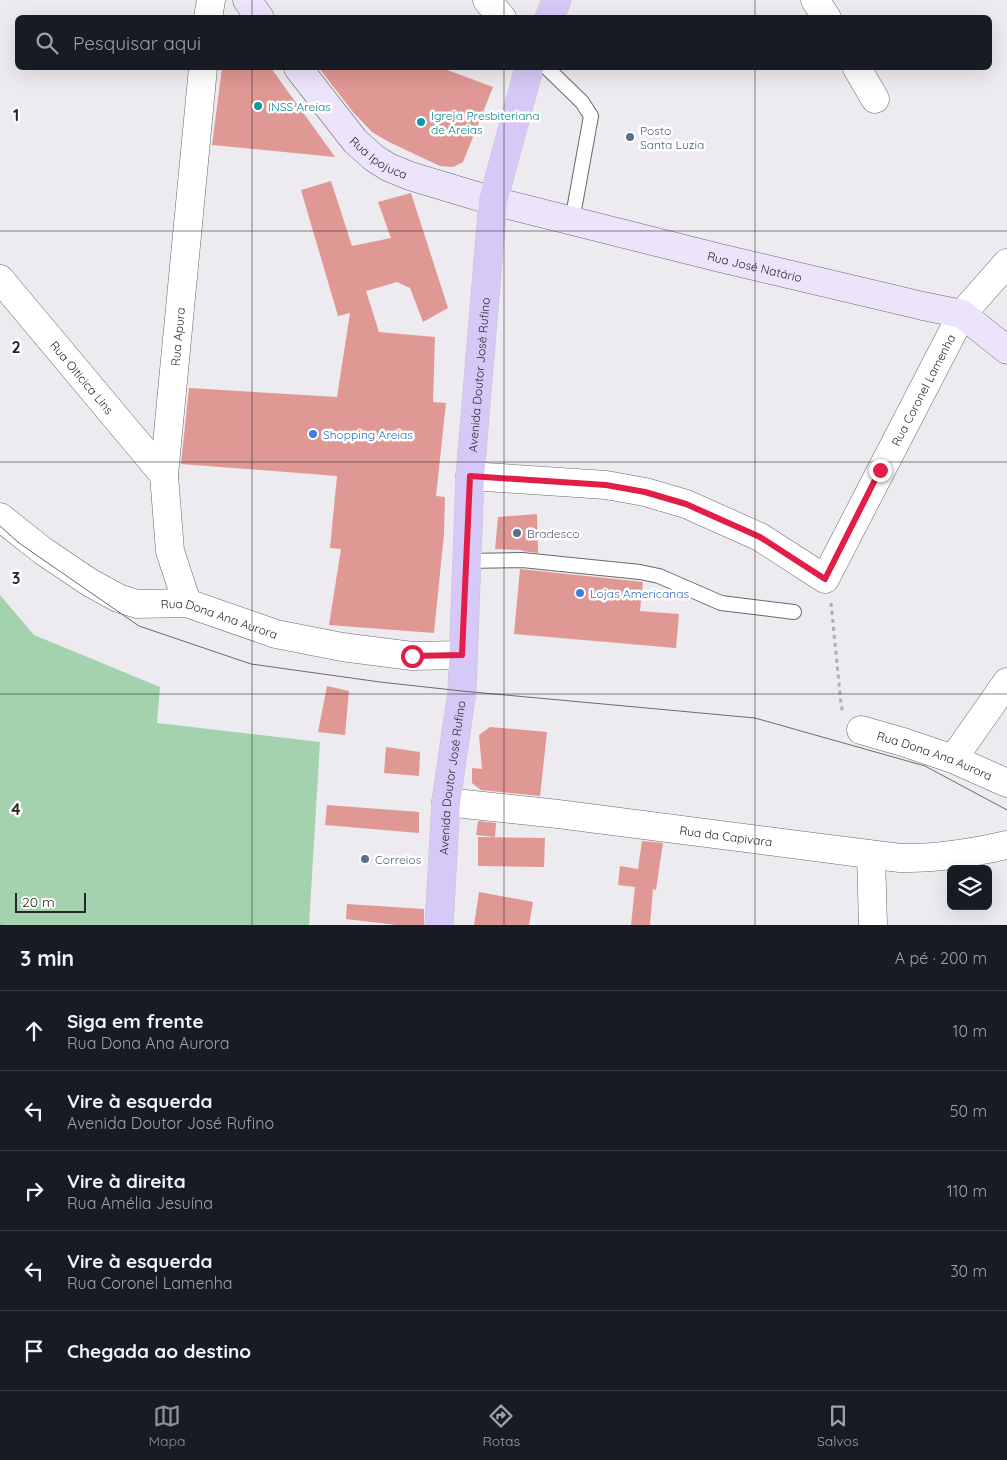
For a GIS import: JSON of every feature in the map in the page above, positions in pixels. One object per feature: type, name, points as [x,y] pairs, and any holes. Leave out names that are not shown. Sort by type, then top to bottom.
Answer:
[{"type":"main road","points":[[247,0],[258,15]]},
{"type":"main road","points":[[550,15],[557,0]]},
{"type":"main road","name":"Rua Ipojuca","points":[[300,70],[355,141],[374,158],[388,167],[410,176],[493,201]]},
{"type":"main road","name":"Avenida Doutor José Rufino","points":[[439,925],[446,802],[462,691],[470,476],[493,201],[528,70]]},
{"type":"main road","name":"Rua José Natário","points":[[493,201],[962,314],[1007,350]]},
{"type":"street","points":[[208,15],[210,0]]},
{"type":"street","points":[[487,0],[500,15]]},
{"type":"street","points":[[814,0],[824,15]]},
{"type":"street","name":"Rua Apura","points":[[187,603],[170,551],[164,475],[203,70]]},
{"type":"street","points":[[858,70],[875,99]]},
{"type":"street","name":"Rua Coronel Lamenha","points":[[470,476],[606,485],[645,492],[686,504],[760,537],[825,579],[962,314],[1007,263]]},
{"type":"street","name":"Rua Oiticica Lins","points":[[0,279],[164,475]]},
{"type":"street","name":"Rua Dona Ana Aurora","points":[[0,517],[43,551],[89,582],[118,598],[137,604],[187,603],[276,634],[342,647],[412,656],[462,655]]},
{"type":"street","points":[[953,759],[1007,682]]},
{"type":"street","name":"Rua Dona Ana Aurora","points":[[861,730],[953,759],[1007,783]]},
{"type":"street","name":"Rua da Capivara","points":[[446,802],[923,859],[982,851],[1007,845]]},
{"type":"street","points":[[871,854],[873,925]]},
{"type":"lane","points":[[549,70],[582,102],[591,116],[572,221]]},
{"type":"lane","points":[[466,561],[522,560],[640,572],[659,576],[721,603],[794,612]]},
{"type":"path","points":[[834,615],[841,704],[844,718],[851,726],[861,730]]},
{"type":"green space","points":[[0,595],[34,635],[160,687],[157,723],[320,742],[309,925],[0,925]]},
{"type":"building","name":"INSS Areias","points":[[222,70],[272,70],[335,157],[212,145]]},
{"type":"building","name":"Igreja Presbiteriana de Areias","points":[[321,70],[447,70],[493,87],[463,162],[453,167],[440,166],[389,142],[372,132],[353,112]]},
{"type":"building","points":[[331,181],[352,246],[391,238],[378,202],[411,193],[448,308],[423,322],[410,288],[397,282],[366,291],[379,332],[435,337],[433,402],[446,403],[436,496],[445,497],[444,534],[434,633],[329,625],[341,549],[330,548],[337,476],[181,464],[189,388],[337,397],[350,313],[338,316],[301,190]]},
{"type":"building","name":"Bradesco","points":[[537,514],[538,553],[522,550],[495,549],[498,517]]},
{"type":"building","name":"Lojas Americanas","points":[[520,569],[643,582],[640,611],[679,614],[676,648],[514,634]]},
{"type":"building","points":[[327,686],[349,691],[345,735],[318,732]]},
{"type":"building","points":[[490,727],[547,732],[540,796],[481,790],[472,783],[472,768],[482,769],[479,735]]},
{"type":"building","points":[[386,747],[420,752],[419,776],[384,773]]},
{"type":"building","points":[[327,805],[419,812],[419,833],[325,825]]},
{"type":"building","points":[[478,821],[496,823],[495,837],[476,835]]},
{"type":"building","points":[[478,837],[545,838],[544,867],[478,866]]},
{"type":"building","points":[[642,841],[663,843],[656,890],[653,889],[650,925],[631,925],[635,887],[618,885],[620,866],[638,869]]},
{"type":"building","points":[[479,892],[533,902],[529,925],[474,925]]},
{"type":"building","points":[[347,904],[424,909],[424,925],[397,925],[346,919]]},
{"type":"tram line","points":[[0,526],[19,543],[139,626],[251,664],[462,691],[755,718],[925,766],[1007,810]]},
{"type":"place","name":"INSS Areias","points":[[258,106]]},
{"type":"place","name":"Igreja Presbiteriana de Areias","points":[[421,122]]},
{"type":"place","name":"Posto Santa Luzia","points":[[630,137]]},
{"type":"place","name":"Shopping Areias","points":[[313,434]]},
{"type":"place","name":"Bradesco","points":[[517,533]]},
{"type":"place","name":"Lojas Americanas","points":[[580,593]]},
{"type":"place","name":"Correios","points":[[365,859]]},
{"type":"route","points":[[412,656],[462,655],[470,476],[606,485],[645,492],[686,504],[725,520],[760,537],[825,579],[880,470]]}]
